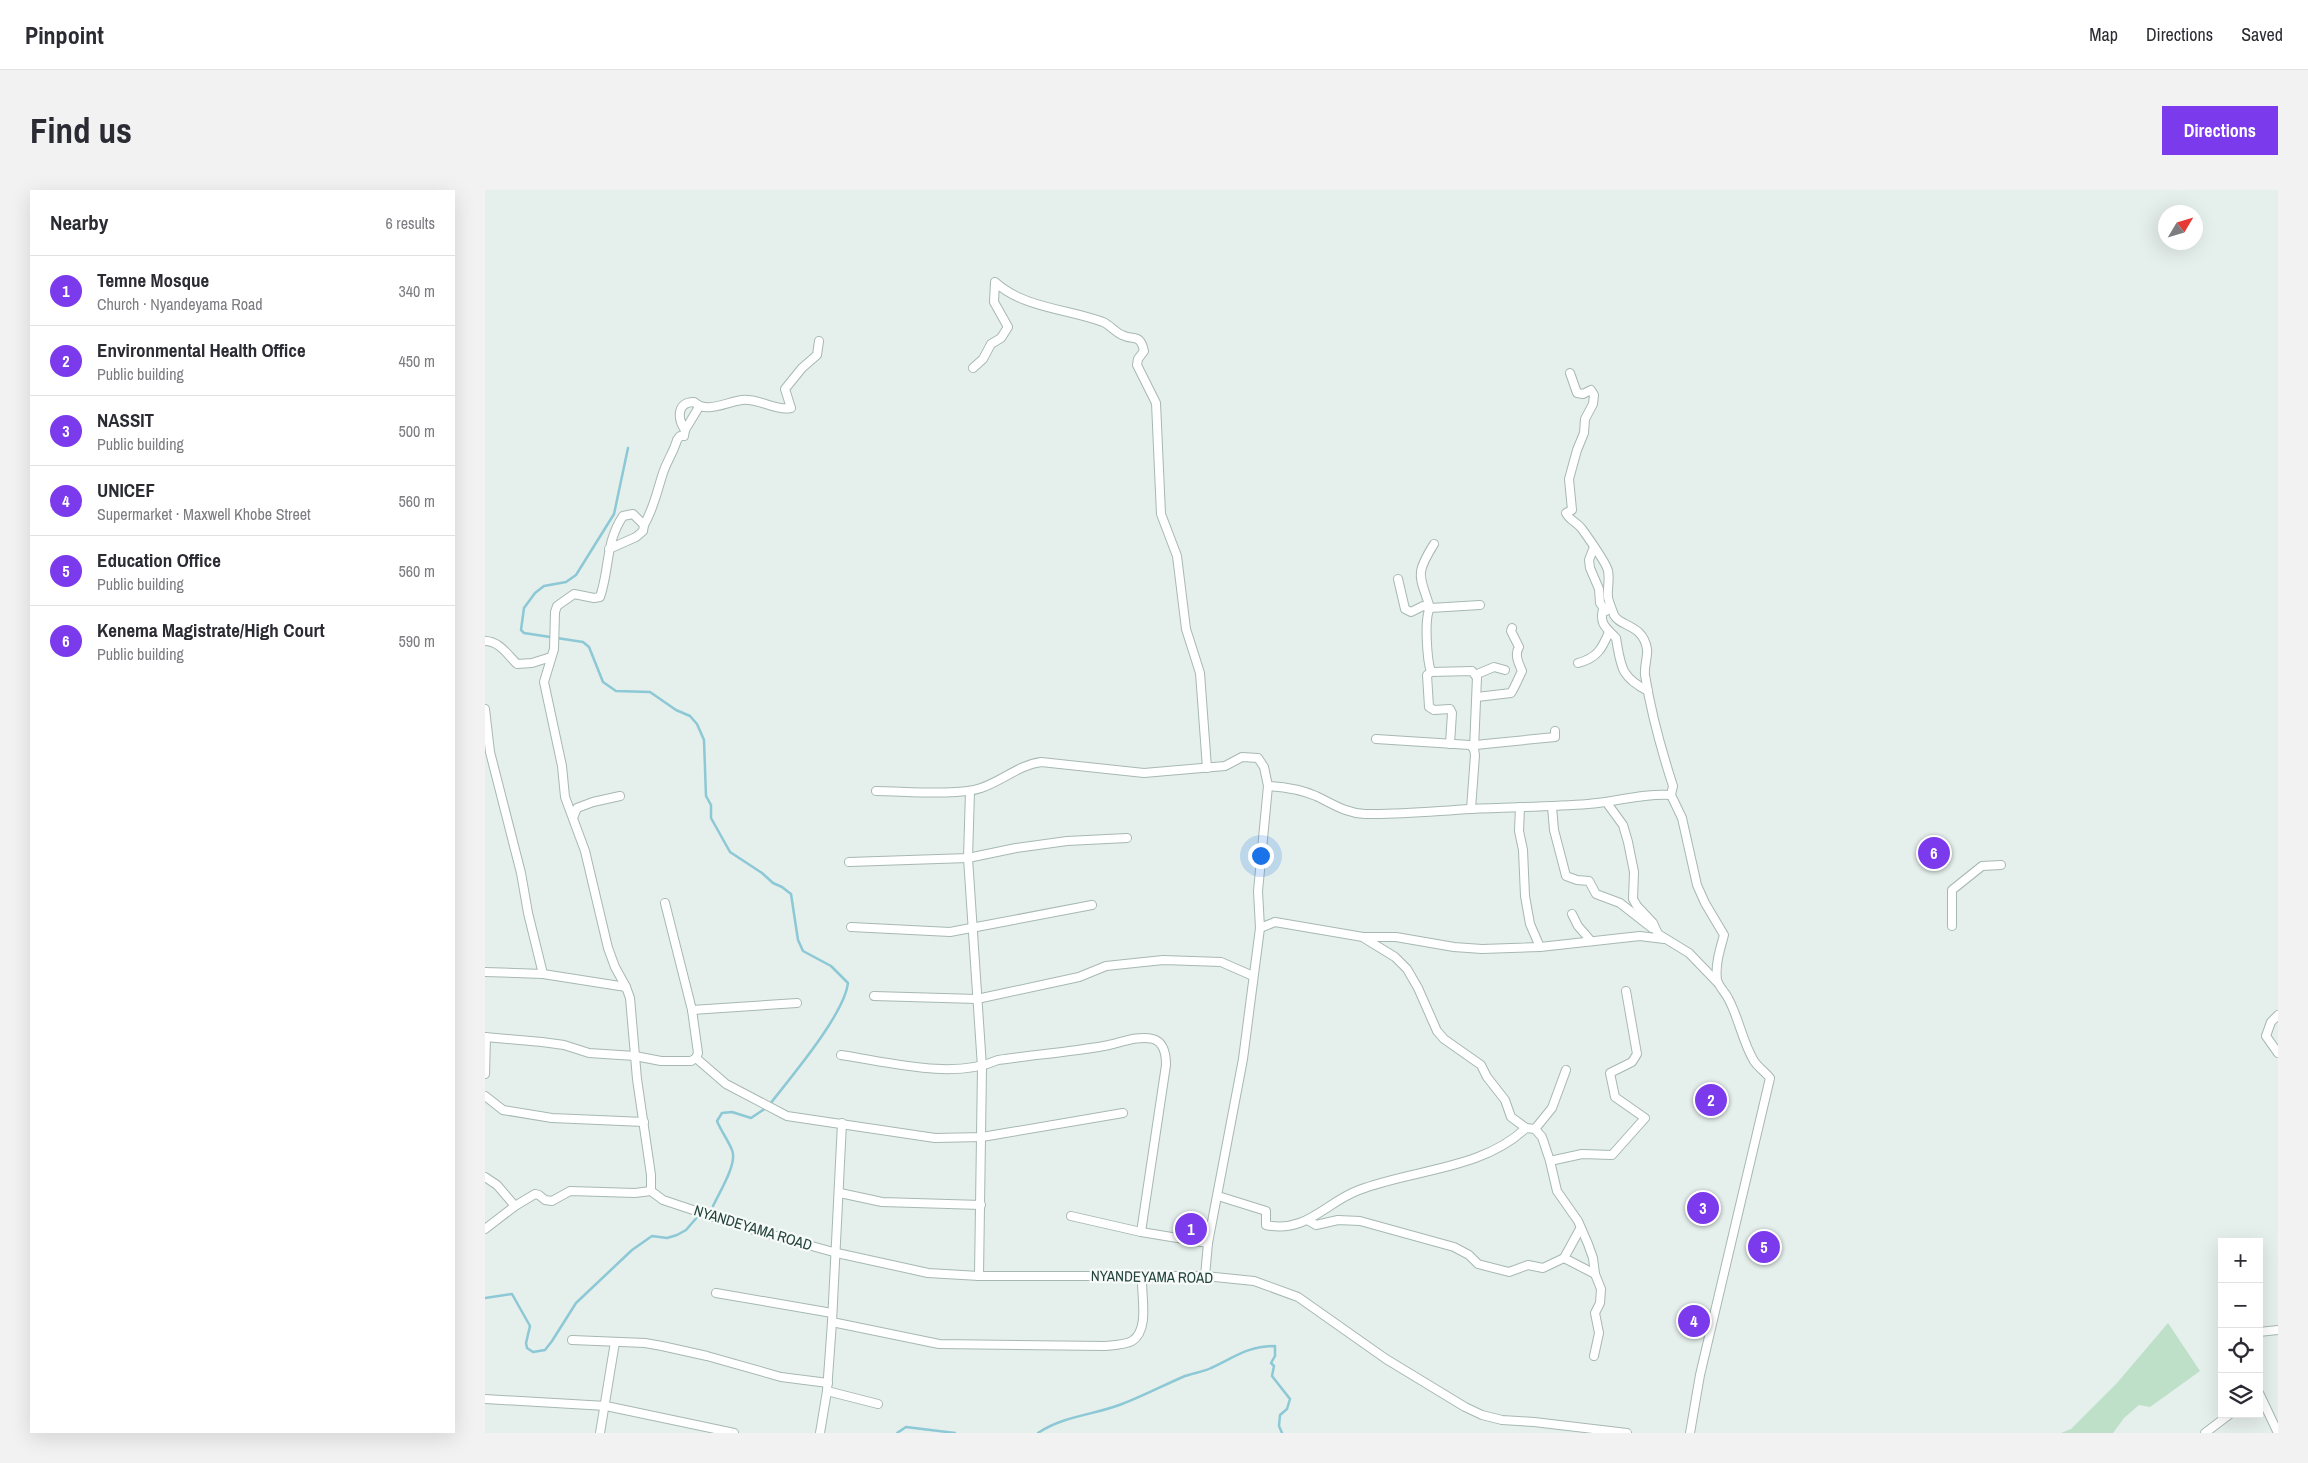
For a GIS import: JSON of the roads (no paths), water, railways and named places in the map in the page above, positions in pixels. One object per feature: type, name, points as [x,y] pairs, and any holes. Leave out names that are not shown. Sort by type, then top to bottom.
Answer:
[{"type":"street","points":[[973,368],[983,359],[991,344],[1001,338],[1007,329],[1003,314],[995,302],[995,282],[1003,289],[1053,310],[1106,323],[1120,334],[1127,337],[1135,337],[1142,343],[1144,351],[1138,359],[1137,365],[1156,403],[1161,514],[1177,556],[1184,616],[1200,673],[1207,768]]},
{"type":"street","points":[[685,430],[680,418],[680,408],[683,404],[694,402],[699,407],[727,405],[743,400],[774,407],[791,408],[785,389],[802,368],[817,355],[819,341]]},
{"type":"street","points":[[1570,373],[1577,393],[1583,394],[1591,390],[1594,395],[1593,404],[1585,419],[1584,433],[1569,479],[1572,510],[1567,513],[1569,519],[1582,528],[1608,570],[1608,599],[1613,607],[1614,615]]},
{"type":"street","points":[[609,549],[636,537],[643,531],[644,525],[651,513],[663,471],[677,440],[680,436],[684,436],[685,430],[699,407]]},
{"type":"street","points":[[485,1229],[515,1206],[535,1194],[539,1194],[545,1200],[552,1201],[570,1192],[635,1193],[651,1190],[651,1174],[635,1056],[631,998],[615,967],[608,948],[593,882],[565,797],[562,766],[544,682],[554,649],[555,612],[557,606],[574,594],[594,598],[600,596],[604,586],[609,549],[615,528],[623,516],[633,514],[644,525]]},
{"type":"street","points":[[1431,672],[1427,630],[1427,611],[1429,608],[1420,583],[1420,576],[1425,560],[1435,544]]},
{"type":"street","points":[[1594,547],[1589,560],[1590,568],[1599,589],[1600,603],[1603,609],[1603,623],[1616,638],[1623,672],[1631,680],[1648,691]]},
{"type":"street","points":[[1398,579],[1405,609],[1411,612],[1423,606],[1429,608],[1480,605]]},
{"type":"street","points":[[1603,609],[1614,615],[1620,622],[1631,625],[1641,635],[1647,649],[1645,672],[1653,722],[1673,786],[1671,795],[1683,818],[1697,884],[1705,903],[1724,934],[1717,962],[1718,983]]},
{"type":"street","points":[[1477,697],[1511,693],[1514,689],[1513,685],[1523,672],[1518,662],[1517,651],[1519,648],[1511,632],[1512,628]]},
{"type":"street","points":[[1579,663],[1589,660],[1597,654],[1603,647],[1609,632]]},
{"type":"street","points":[[485,641],[493,641],[498,644],[517,664],[532,663],[551,656]]},
{"type":"street","points":[[1475,675],[1494,668],[1505,670]]},
{"type":"street","points":[[1450,744],[1452,713],[1450,709],[1434,710],[1429,707],[1427,675],[1431,672],[1472,671],[1477,677],[1477,697],[1471,809]]},
{"type":"street","points":[[485,709],[491,752],[543,974]]},
{"type":"street","points":[[1376,740],[1470,745],[1474,747],[1555,737],[1555,732]]},
{"type":"street","points":[[876,791],[970,791],[998,781],[1030,764],[1041,762],[1144,773],[1225,766],[1241,757],[1258,758],[1264,767],[1268,786],[1258,891],[1261,928],[1243,1059],[1208,1243],[1205,1276]]},
{"type":"street","points":[[1268,786],[1294,788],[1315,795],[1347,812],[1400,814],[1471,809],[1552,807],[1607,803],[1653,794],[1671,795]]},
{"type":"street","points":[[970,791],[968,858],[982,1067],[979,1276]]},
{"type":"street","points":[[573,818],[577,808],[620,796]]},
{"type":"street","points":[[1607,803],[1623,825],[1628,842],[1633,872],[1633,899],[1653,923],[1658,934]]},
{"type":"street","points":[[1520,807],[1519,831],[1523,850],[1525,896],[1530,924],[1540,947]]},
{"type":"street","points":[[1552,807],[1554,830],[1566,876],[1577,880],[1589,881],[1595,894],[1620,903],[1658,934],[1689,953],[1718,983],[1727,996],[1740,1022],[1745,1043],[1755,1062],[1770,1078],[1711,1328],[1690,1433]]},
{"type":"street","points":[[849,862],[968,858],[1016,848],[1067,841],[1127,838]]},
{"type":"street","points":[[1952,926],[1952,890],[1982,866],[2001,865]]},
{"type":"street","points":[[485,1074],[486,1037],[542,1042],[589,1053],[635,1056],[661,1061],[691,1061],[696,1058],[698,1053],[692,1010],[665,903]]},
{"type":"street","points":[[851,927],[942,932],[1092,906]]},
{"type":"street","points":[[1572,914],[1580,928],[1591,941]]},
{"type":"street","points":[[1261,928],[1275,922],[1363,937],[1396,937],[1482,949],[1540,947],[1640,936],[1668,940]]},
{"type":"street","points":[[1576,943],[1577,932],[1580,928]]},
{"type":"street","points":[[1363,937],[1395,957],[1407,969],[1418,988],[1437,1031],[1444,1039],[1481,1065],[1487,1077],[1505,1100],[1511,1116],[1526,1128],[1535,1129],[1542,1137],[1557,1190],[1578,1221],[1593,1258],[1595,1274],[1601,1289],[1600,1303],[1595,1313],[1599,1333],[1594,1356]]},
{"type":"street","points":[[874,996],[977,998],[1079,977],[1106,966],[1163,960],[1221,962],[1253,976]]},
{"type":"street","points":[[485,972],[543,974],[577,981],[626,987]]},
{"type":"street","points":[[1550,1161],[1582,1154],[1612,1155],[1645,1118],[1615,1097],[1610,1073],[1632,1062],[1637,1054],[1626,991]]},
{"type":"street","points":[[692,1010],[797,1003]]},
{"type":"street","points":[[2278,1015],[2271,1022],[2266,1036],[2278,1053]]},
{"type":"street","points":[[841,1055],[929,1068],[952,1069],[982,1067],[998,1060],[1104,1046],[1142,1038],[1155,1040],[1161,1045],[1166,1054],[1166,1064],[1141,1232]]},
{"type":"street","points":[[696,1058],[726,1084],[787,1116],[935,1138],[982,1137],[1123,1113]]},
{"type":"street","points":[[1535,1129],[1552,1108],[1565,1070]]},
{"type":"street","points":[[485,1096],[503,1110],[552,1118],[644,1122]]},
{"type":"street","points":[[820,1433],[828,1387],[833,1322],[842,1123]]},
{"type":"street","points":[[1218,1196],[1266,1211],[1265,1226],[1275,1228],[1309,1220],[1347,1195],[1383,1181],[1419,1174],[1471,1159],[1508,1143],[1526,1128]]},
{"type":"street","points":[[485,1177],[497,1184],[515,1206]]},
{"type":"street","name":"NYANDEYAMA ROAD","points":[[651,1190],[663,1200],[747,1228],[837,1253],[928,1272],[979,1276],[1205,1276],[1254,1280],[1298,1297],[1386,1359],[1465,1408],[1482,1415],[1502,1420],[1627,1433]]},
{"type":"street","points":[[840,1193],[891,1202],[981,1205]]},
{"type":"street","points":[[1071,1216],[1141,1232],[1208,1243]]},
{"type":"street","points":[[1309,1220],[1316,1225],[1339,1220],[1360,1221],[1453,1247],[1469,1255],[1478,1264],[1509,1272],[1528,1265],[1543,1268],[1564,1258],[1580,1229]]},
{"type":"street","points":[[1564,1258],[1595,1274]]},
{"type":"street","points":[[833,1322],[939,1344],[1105,1346],[1130,1342],[1139,1336],[1143,1327],[1142,1277]]},
{"type":"street","points":[[716,1293],[832,1314]]},
{"type":"street","points":[[2263,1332],[2278,1330]]},
{"type":"street","points":[[573,1340],[663,1346],[707,1356],[781,1377],[828,1387],[878,1404]]},
{"type":"street","points":[[600,1433],[606,1406],[615,1342]]},
{"type":"street","points":[[485,1399],[606,1406],[734,1433]]},
{"type":"street","points":[[2263,1399],[2269,1409],[2278,1433]]},
{"type":"street","points":[[2269,1409],[2278,1408]]},
{"type":"street","points":[[2206,1433],[2225,1418]]},
{"type":"waterway","points":[[628,448],[614,514],[576,575],[566,582],[544,586],[535,593],[524,608],[521,630],[524,633],[583,642],[589,647],[603,682],[616,691],[650,692],[676,710],[690,716],[697,724],[704,740],[706,796],[711,805],[711,818],[730,852],[791,894],[798,940],[803,951],[831,966],[848,983],[837,1012],[827,1028],[770,1104]]},
{"type":"waterway","points":[[713,1206],[730,1170],[733,1156],[732,1150],[717,1121],[722,1113],[732,1112],[751,1118],[766,1108]]},
{"type":"waterway","points":[[485,1298],[512,1294],[530,1326],[526,1343],[527,1348],[533,1352],[545,1350],[576,1303],[632,1250],[652,1236],[667,1238],[677,1235],[686,1230],[699,1215]]},
{"type":"waterway","points":[[1038,1433],[1068,1419],[1111,1408],[1138,1398],[1185,1376],[1208,1369],[1249,1350],[1265,1346],[1275,1346],[1275,1356],[1271,1363],[1274,1366],[1272,1376],[1290,1399],[1287,1409],[1280,1415],[1279,1426],[1282,1433]]},
{"type":"waterway","points":[[897,1433],[906,1427],[955,1433]]},
{"type":"place","name":"Kenema Magistrate/High Court","points":[[1934,853]]},
{"type":"place","name":"Environmental Health Office","points":[[1711,1100]]},
{"type":"place","name":"NASSIT","points":[[1703,1208]]},
{"type":"place","name":"Temne Mosque","points":[[1191,1229]]},
{"type":"place","name":"Education Office","points":[[1764,1247]]},
{"type":"place","name":"UNICEF","points":[[1694,1321]]}]
